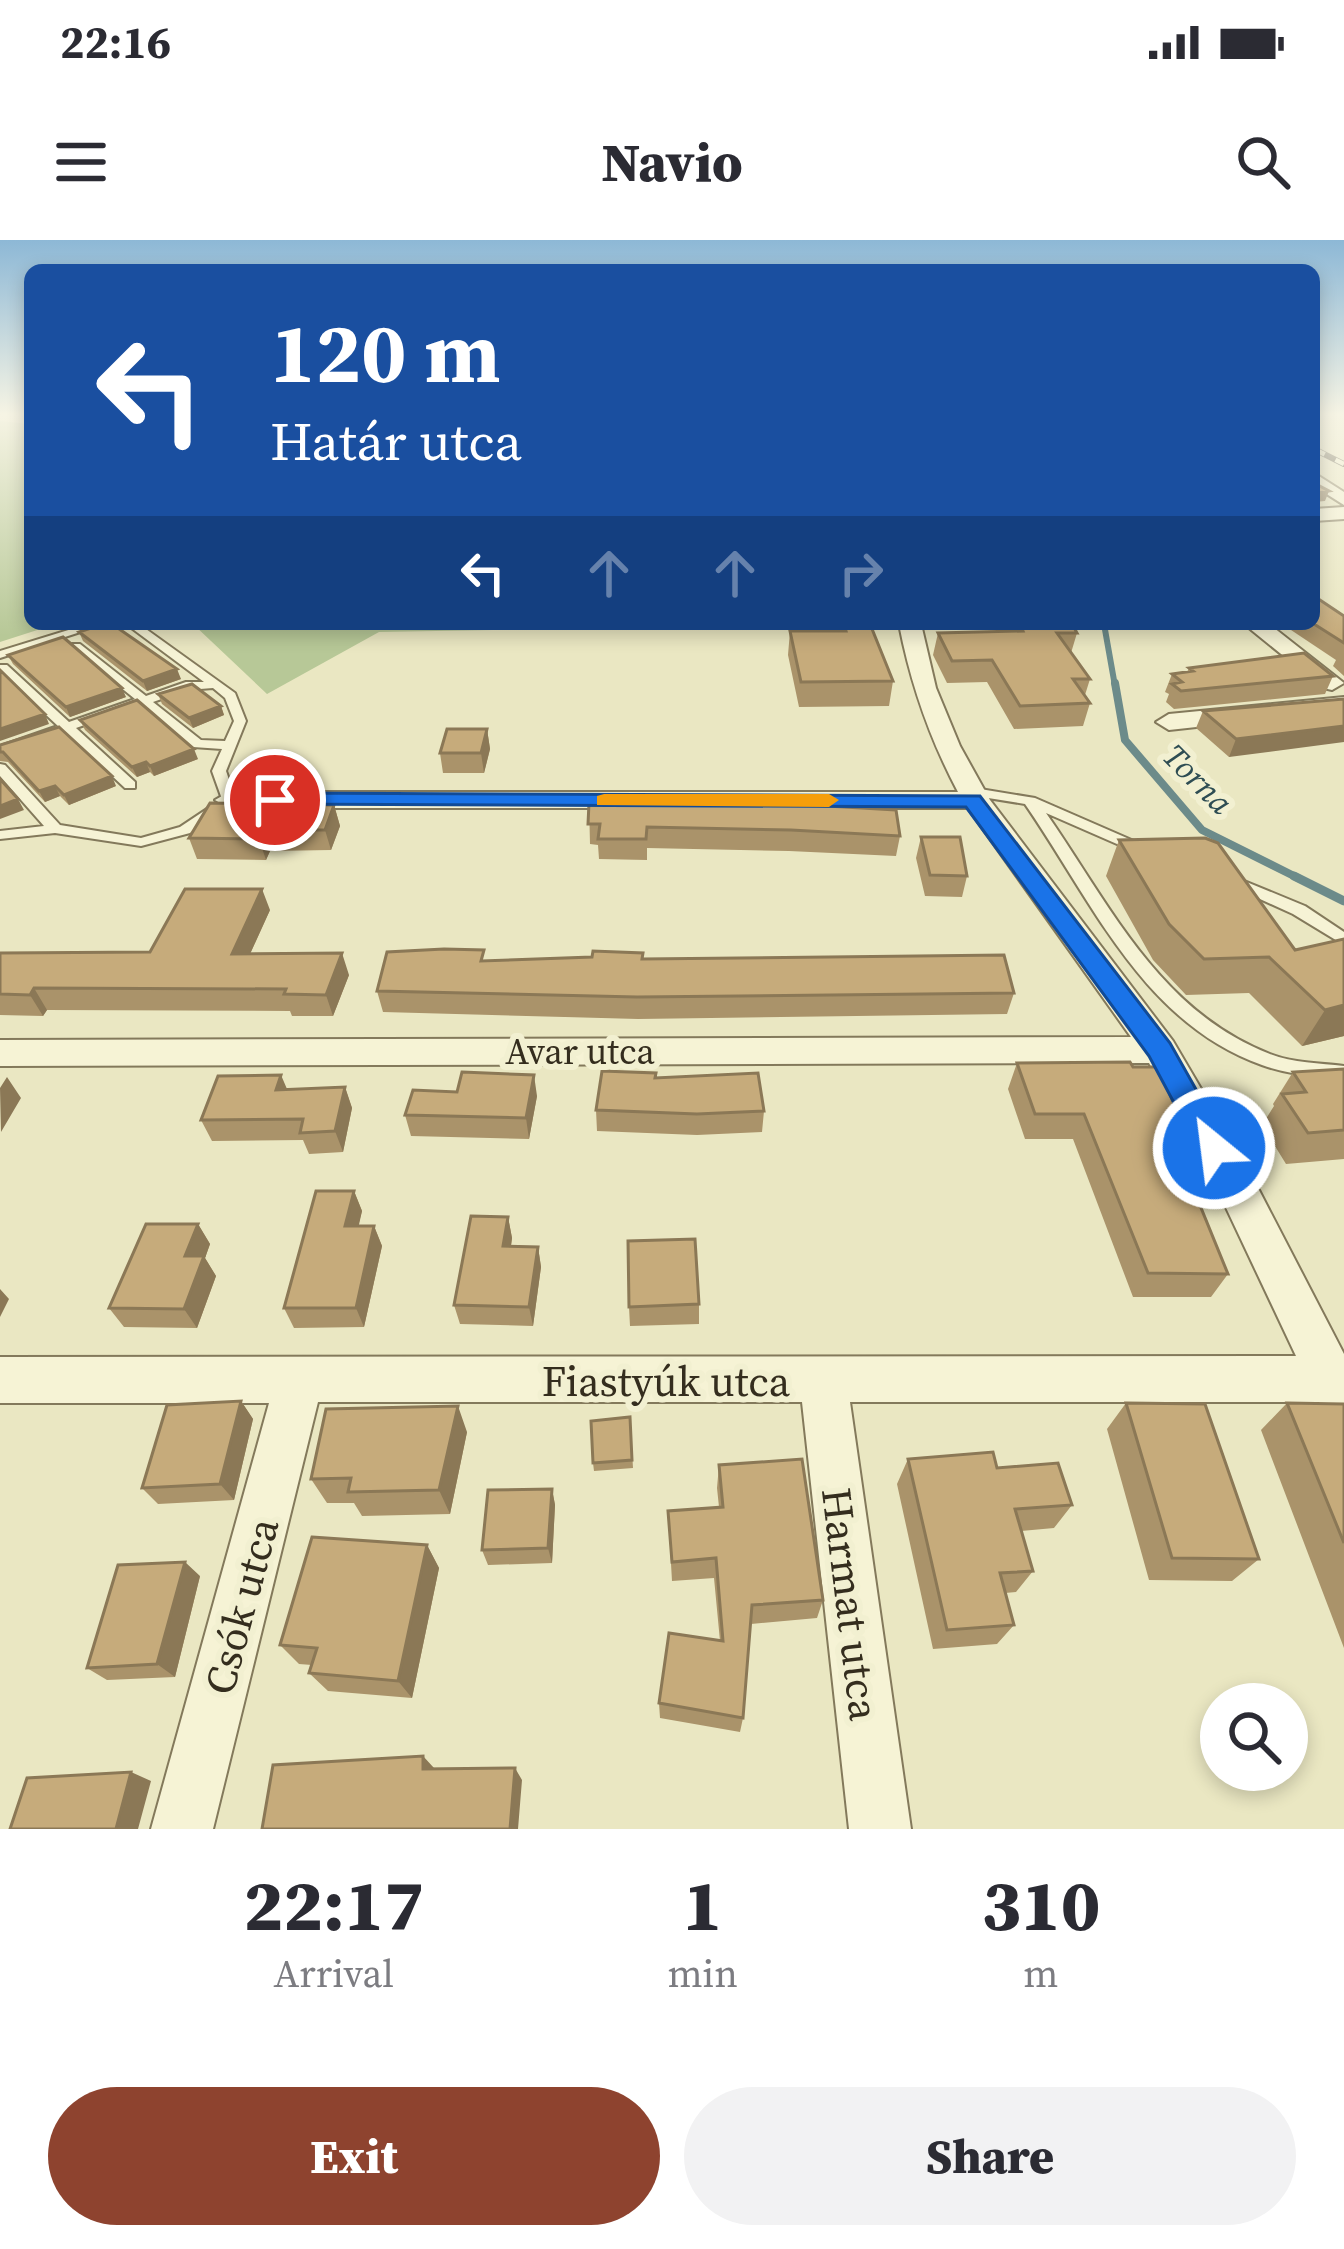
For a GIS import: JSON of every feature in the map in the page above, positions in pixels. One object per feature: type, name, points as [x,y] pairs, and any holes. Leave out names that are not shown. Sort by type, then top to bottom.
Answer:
[{"type":"street","points":[[911,630],[917,676],[970,796],[1160,1050],[1338,1390]]},
{"type":"street","points":[[1263,630],[1344,692]]},
{"type":"street","points":[[1169,722],[1344,704]]},
{"type":"street","points":[[229,800],[970,796]]},
{"type":"street","name":"Avar utca","points":[[0,1052],[1160,1050]]},
{"type":"street","name":"Fiastyúk utca","points":[[0,1380],[823,1380],[1338,1390]]},
{"type":"street","name":"Harmat utca","points":[[823,1380],[880,1829]]},
{"type":"street","name":"Csók utca","points":[[182,1829],[299,1382]]},
{"type":"lane","points":[[84,630],[2,662],[130,785]]},
{"type":"lane","points":[[0,836],[56,829],[141,842],[185,830],[229,800],[219,771],[240,722],[231,696],[140,630]]},
{"type":"lane","points":[[76,646],[198,744],[230,745]]},
{"type":"lane","points":[[0,751],[186,686],[217,685]]},
{"type":"lane","points":[[0,768],[56,829]]},
{"type":"lane","points":[[970,796],[1030,801],[1073,823],[1163,855]]},
{"type":"lane","points":[[1030,801],[1139,971],[1192,1022],[1264,1060],[1344,1073]]},
{"type":"lane","points":[[1220,875],[1299,910],[1344,940]]},
{"type":"green space","points":[[0,487],[24,487],[24,630],[37,630],[0,642]]},
{"type":"green space","points":[[199,630],[493,630],[379,632],[267,694]]},
{"type":"building","points":[[1320,600],[1344,616],[1344,643],[1320,628]]},
{"type":"building","points":[[121,630],[177,669],[143,681],[79,632]]},
{"type":"building","points":[[872,630],[893,681],[801,682],[790,631]]},
{"type":"building","points":[[1075,630],[1057,633],[1090,679],[1073,679],[1090,703],[1020,706],[992,660],[952,661],[938,633]]},
{"type":"building","points":[[63,637],[122,688],[66,707],[8,655]]},
{"type":"building","points":[[1304,653],[1333,676],[1181,691],[1172,684],[1182,682],[1172,674],[1193,671],[1189,668]]},
{"type":"building","points":[[0,670],[45,714],[0,729]]},
{"type":"building","points":[[192,684],[221,706],[189,718],[158,694]]},
{"type":"building","points":[[1344,699],[1344,726],[1236,739],[1203,711]]},
{"type":"building","points":[[137,700],[194,749],[150,766],[146,762],[132,767],[80,720]]},
{"type":"building","points":[[59,727],[112,776],[64,795],[55,786],[39,791],[0,752],[0,745]]},
{"type":"building","points":[[447,729],[487,729],[481,753],[440,753]]},
{"type":"building","points":[[0,779],[18,799],[0,806]]},
{"type":"building","points":[[210,803],[334,805],[325,830],[263,830],[259,839],[189,838]]},
{"type":"building","points":[[589,803],[775,803],[896,810],[900,836],[647,827],[646,839],[598,839],[600,824],[588,824]]},
{"type":"building","points":[[921,837],[960,837],[967,876],[930,875]]},
{"type":"building","points":[[1205,838],[1218,843],[1295,950],[1344,939],[1344,1005],[1325,1010],[1269,957],[1204,959],[1169,924],[1119,840]]},
{"type":"building","points":[[185,889],[262,889],[232,954],[342,953],[326,995],[284,994],[286,989],[34,988],[30,995],[0,994],[0,953],[150,952]]},
{"type":"building","points":[[484,950],[481,961],[592,957],[593,951],[643,953],[642,959],[1004,955],[1014,993],[637,997],[377,991],[387,952]]},
{"type":"building","points":[[1130,1062],[1133,1067],[1158,1067],[1212,1192],[1195,1193],[1228,1274],[1148,1273],[1084,1114],[1035,1114],[1017,1063]]},
{"type":"building","points":[[1344,1069],[1344,1130],[1308,1133],[1282,1094],[1306,1092],[1293,1072]]},
{"type":"building","points":[[602,1071],[656,1073],[655,1078],[758,1073],[764,1111],[596,1110]]},
{"type":"building","points":[[462,1072],[534,1075],[526,1118],[405,1115],[413,1090],[457,1092]]},
{"type":"building","points":[[281,1075],[276,1090],[345,1087],[335,1131],[300,1133],[303,1119],[201,1120],[218,1076]]},
{"type":"building","points":[[316,1191],[354,1191],[345,1226],[374,1226],[356,1308],[284,1308]]},
{"type":"building","points":[[471,1216],[508,1217],[503,1246],[538,1247],[529,1307],[454,1305]]},
{"type":"building","points":[[146,1224],[198,1224],[185,1256],[204,1256],[184,1309],[109,1308]]},
{"type":"building","points":[[695,1239],[699,1304],[629,1307],[628,1241]]},
{"type":"building","points":[[241,1401],[220,1484],[142,1488],[167,1405]]},
{"type":"building","points":[[1126,1403],[1205,1404],[1259,1559],[1172,1558]]},
{"type":"building","points":[[1287,1403],[1344,1404],[1344,1543]]},
{"type":"building","points":[[458,1406],[439,1490],[348,1492],[351,1478],[311,1479],[326,1409]]},
{"type":"building","points":[[630,1417],[632,1460],[593,1463],[591,1421]]},
{"type":"building","points":[[993,1452],[997,1468],[1058,1463],[1072,1505],[1015,1509],[1033,1571],[1000,1573],[1014,1625],[947,1630],[908,1459]]},
{"type":"building","points":[[802,1459],[823,1600],[752,1605],[743,1718],[659,1703],[669,1633],[723,1641],[716,1558],[672,1562],[668,1511],[723,1507],[719,1465]]},
{"type":"building","points":[[552,1489],[548,1548],[482,1550],[488,1490]]},
{"type":"building","points":[[312,1537],[427,1545],[398,1681],[309,1673],[317,1648],[280,1645]]},
{"type":"building","points":[[185,1562],[157,1664],[87,1668],[118,1565]]},
{"type":"building","points":[[423,1756],[423,1769],[515,1768],[510,1829],[262,1829],[273,1765]]},
{"type":"building","points":[[131,1772],[116,1829],[10,1829],[27,1778]]},
{"type":"waterway","name":"Torna","points":[[1105,630],[1115,686]]},
{"type":"waterway","name":"Torna","points":[[1115,683],[1125,740],[1202,830],[1344,901]]},
{"type":"slow traffic","points":[[604,800],[829,800]]},
{"type":"route","points":[[275,800],[972,800],[1160,1050],[1214,1148]]}]
